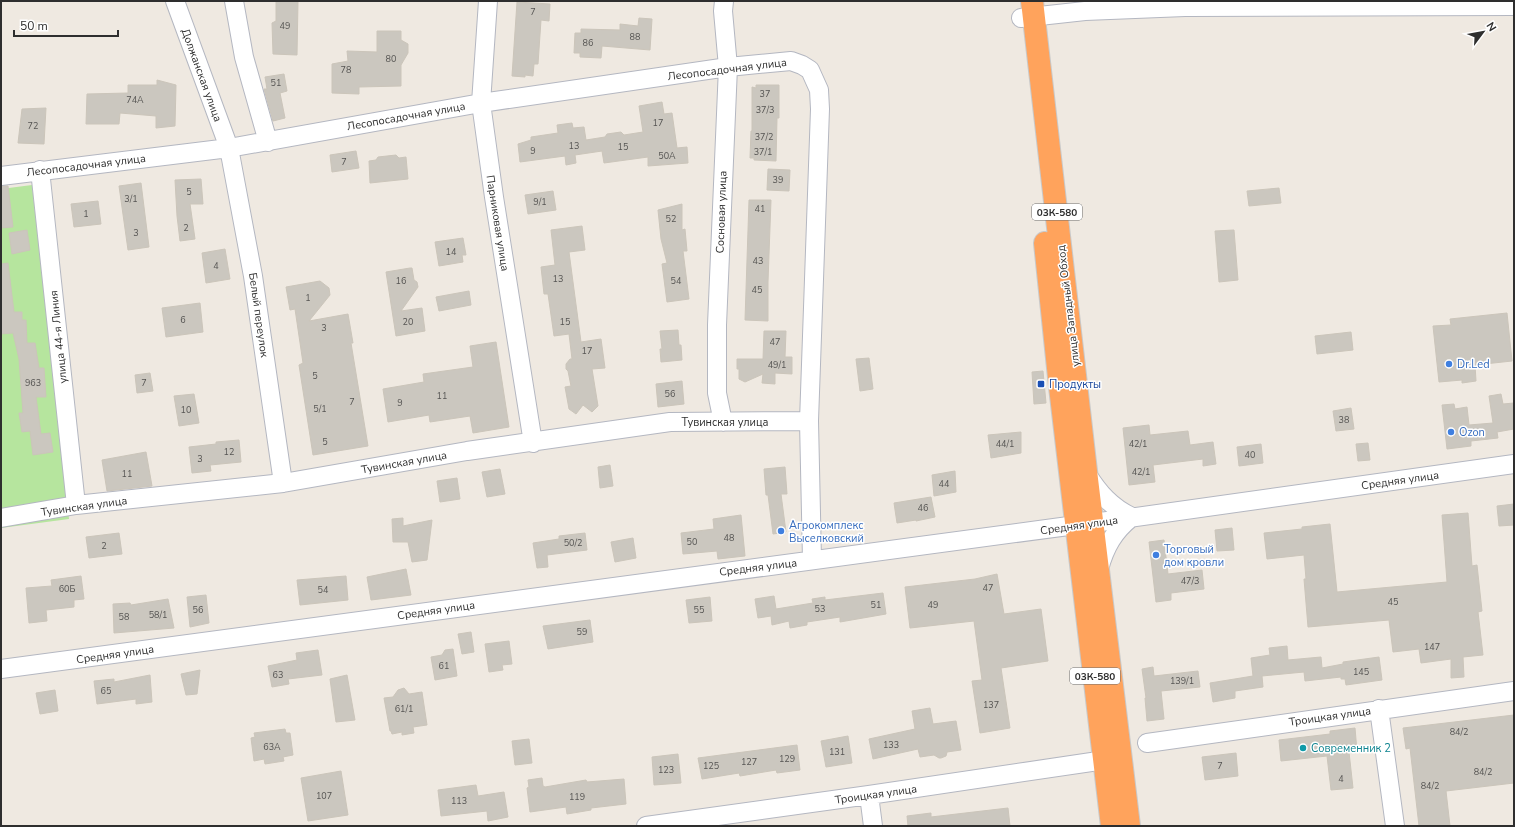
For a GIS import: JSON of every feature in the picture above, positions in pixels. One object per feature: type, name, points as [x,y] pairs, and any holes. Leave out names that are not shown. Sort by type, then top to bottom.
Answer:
[{"type":"highway","name":"улица Западный Обход","points":[[1026,9],[1087,474],[1084,524],[1099,569],[1130,826]]},
{"type":"highway","name":"улица Западный Обход","points":[[1026,9],[1060,387],[1084,524],[1112,826]]},
{"type":"street","name":"Должанская улица","points":[[175,1],[229,148]]},
{"type":"street","points":[[234,1],[244,58],[268,142]]},
{"type":"street","name":"Парниковая улица","points":[[488,1],[482,103],[494,197],[533,443]]},
{"type":"street","name":"Сосновая улица","points":[[723,422],[717,393],[717,325],[728,67],[723,11],[724,1]]},
{"type":"street","points":[[1026,9],[1085,11],[1185,4],[1485,4],[1514,6]]},
{"type":"street","name":"Лесопосадочная улица","points":[[1,176],[40,170],[229,148],[482,103],[728,67],[791,61],[802,64],[810,70],[819,90],[820,110],[809,421]]},
{"type":"street","name":"Белый переулок","points":[[229,148],[253,276],[283,483]]},
{"type":"street","name":"улица 44-я Линия","points":[[40,170],[76,505]]},
{"type":"street","points":[[809,421],[812,560]]},
{"type":"street","name":"Тувинская улица","points":[[1,518],[76,505],[283,483],[467,451],[533,443],[670,422],[809,421]]},
{"type":"street","name":"Средняя улица","points":[[1,669],[1084,524],[1514,464]]},
{"type":"street","points":[[1087,474],[1106,500],[1118,510],[1132,517],[1118,529],[1110,540],[1099,569]]},
{"type":"street","name":"Троицкая улица","points":[[1146,743],[1514,690]]},
{"type":"street","points":[[1379,709],[1395,826]]},
{"type":"street","name":"Троицкая улица","points":[[646,826],[1105,760]]},
{"type":"street","points":[[869,795],[873,826]]},
{"type":"green space","points":[[32,185],[69,519],[1,528],[1,189]]},
{"type":"building","points":[[276,1],[298,1],[297,55],[273,54],[272,23],[276,21]]},
{"type":"building","points":[[517,2],[550,4],[549,21],[541,20],[538,64],[534,64],[533,76],[512,76]]},
{"type":"building","points":[[639,18],[652,19],[650,50],[602,46],[601,58],[580,57],[580,53],[574,53],[575,33],[581,33],[581,29],[620,30],[620,24],[638,26]]},
{"type":"building","points":[[377,31],[401,31],[401,40],[408,44],[408,53],[401,65],[401,86],[359,87],[359,94],[332,93],[332,64],[348,61],[347,51],[377,52]]},
{"type":"building","points":[[284,74],[287,91],[280,93],[285,118],[273,121],[264,89],[267,89],[265,77]]},
{"type":"building","points":[[157,80],[176,85],[175,126],[156,128],[156,116],[120,113],[119,124],[86,124],[87,94],[128,93],[128,85],[157,85]]},
{"type":"building","points":[[756,85],[779,85],[779,118],[777,118],[776,161],[754,160],[754,158],[750,158],[752,131],[752,87],[756,88]]},
{"type":"building","points":[[662,102],[664,114],[672,113],[677,148],[687,147],[688,163],[648,166],[648,157],[604,163],[602,151],[575,155],[576,163],[566,165],[565,156],[520,162],[518,144],[531,140],[531,137],[558,133],[557,125],[572,123],[573,128],[584,127],[586,140],[605,137],[607,134],[621,132],[624,135],[643,132],[639,106]]},
{"type":"building","points":[[46,108],[44,144],[18,143],[22,109]]},
{"type":"building","points":[[356,151],[359,168],[332,172],[330,155]]},
{"type":"building","points":[[396,155],[399,158],[406,157],[408,179],[370,183],[369,161],[376,160],[378,157]]},
{"type":"building","points":[[768,169],[790,170],[789,191],[767,190]]},
{"type":"building","points":[[201,179],[203,204],[190,204],[195,239],[180,241],[175,180]]},
{"type":"building","points":[[141,183],[149,247],[128,250],[119,186]]},
{"type":"building","points":[[1,186],[8,186],[13,227],[1,228]]},
{"type":"building","points":[[1279,188],[1281,203],[1249,206],[1247,191]]},
{"type":"building","points":[[553,191],[556,210],[528,214],[525,195]]},
{"type":"building","points":[[749,200],[771,200],[768,321],[745,320]]},
{"type":"building","points":[[98,201],[101,224],[74,227],[71,204]]},
{"type":"building","points":[[682,204],[682,230],[685,229],[687,251],[683,251],[689,299],[667,302],[662,264],[667,263],[661,239],[658,210]]},
{"type":"building","points":[[582,226],[585,250],[569,252],[581,342],[601,339],[605,368],[592,369],[598,406],[592,412],[583,405],[576,414],[569,409],[565,387],[571,386],[568,371],[566,369],[566,364],[570,359],[572,359],[569,334],[554,336],[548,294],[544,294],[541,267],[555,265],[551,230]]},
{"type":"building","points":[[27,230],[30,250],[12,254],[9,233]]},
{"type":"building","points":[[1234,230],[1238,280],[1219,282],[1215,231]]},
{"type":"building","points":[[463,238],[466,255],[462,255],[463,262],[439,266],[435,242]]},
{"type":"building","points":[[225,249],[230,279],[206,283],[202,253]]},
{"type":"building","points":[[8,263],[14,312],[22,312],[22,320],[26,320],[27,343],[35,343],[39,368],[44,368],[46,397],[36,397],[41,434],[50,433],[53,452],[33,455],[30,431],[22,432],[19,413],[23,413],[19,359],[13,333],[1,334],[1,264]]},
{"type":"building","points":[[412,268],[414,280],[417,282],[418,287],[401,311],[422,308],[425,331],[396,336],[386,272]]},
{"type":"building","points":[[320,281],[329,288],[330,295],[309,321],[348,314],[353,343],[351,343],[368,446],[313,455],[299,365],[303,363],[295,309],[290,310],[286,287]]},
{"type":"building","points":[[469,291],[471,305],[439,311],[436,297]]},
{"type":"building","points":[[200,303],[203,332],[166,337],[162,308]]},
{"type":"building","points":[[1507,313],[1512,361],[1475,365],[1476,381],[1462,383],[1462,380],[1439,382],[1433,326],[1451,325],[1450,319]]},
{"type":"building","points":[[678,330],[682,360],[661,362],[660,349],[662,349],[660,331]]},
{"type":"building","points":[[764,331],[786,331],[785,357],[792,357],[792,374],[775,373],[775,384],[762,383],[763,374],[745,382],[739,379],[737,359],[763,359]]},
{"type":"building","points":[[1351,332],[1353,350],[1317,354],[1315,336]]},
{"type":"building","points":[[496,342],[509,427],[473,433],[470,416],[430,422],[429,415],[388,422],[383,389],[424,382],[423,374],[473,367],[470,346]]},
{"type":"building","points":[[869,358],[873,389],[860,391],[856,359]]},
{"type":"building","points":[[1043,371],[1046,403],[1034,404],[1032,372]]},
{"type":"building","points":[[150,373],[153,391],[137,393],[135,375]]},
{"type":"building","points":[[682,381],[684,404],[658,407],[656,384]]},
{"type":"building","points":[[194,394],[199,423],[179,426],[174,396]]},
{"type":"building","points":[[1501,394],[1503,404],[1514,403],[1514,429],[1497,432],[1498,438],[1471,441],[1471,446],[1447,449],[1442,405],[1454,404],[1455,409],[1467,407],[1469,425],[1493,423],[1489,396]]},
{"type":"building","points":[[1351,408],[1354,429],[1336,431],[1333,411]]},
{"type":"building","points":[[1149,425],[1150,435],[1188,431],[1190,445],[1213,442],[1216,464],[1203,466],[1203,459],[1153,465],[1155,482],[1129,485],[1123,428]]},
{"type":"building","points":[[1021,432],[1021,453],[991,458],[988,435]]},
{"type":"building","points":[[239,440],[241,462],[210,465],[211,471],[192,473],[189,447],[216,444],[216,442]]},
{"type":"building","points":[[1368,443],[1370,460],[1358,461],[1356,444]]},
{"type":"building","points":[[1261,444],[1263,463],[1239,466],[1237,447]]},
{"type":"building","points":[[146,452],[152,486],[107,491],[102,460]]},
{"type":"building","points":[[610,465],[613,486],[600,488],[598,467]]},
{"type":"building","points":[[785,467],[787,494],[781,494],[786,532],[773,534],[768,495],[766,495],[764,469]]},
{"type":"building","points":[[500,469],[505,494],[487,497],[482,472]]},
{"type":"building","points":[[955,471],[956,492],[934,496],[932,475]]},
{"type":"building","points":[[457,478],[460,499],[440,502],[437,481]]},
{"type":"building","points":[[931,497],[935,517],[897,523],[894,503]]},
{"type":"building","points":[[1514,504],[1514,525],[1499,526],[1497,506]]},
{"type":"building","points":[[1468,513],[1472,566],[1477,565],[1482,611],[1478,612],[1483,655],[1463,657],[1464,677],[1451,678],[1451,659],[1421,663],[1419,649],[1393,652],[1389,620],[1308,627],[1304,579],[1306,579],[1304,555],[1267,559],[1264,533],[1330,524],[1337,592],[1447,582],[1442,515]]},
{"type":"building","points":[[741,515],[745,556],[718,559],[717,551],[683,554],[681,533],[714,529],[713,519]]},
{"type":"building","points":[[403,518],[403,526],[432,520],[427,560],[412,562],[408,542],[393,542],[392,519]]},
{"type":"building","points":[[1232,528],[1234,550],[1217,551],[1215,530]]},
{"type":"building","points":[[119,533],[122,554],[89,558],[86,537]]},
{"type":"building","points":[[585,533],[587,550],[547,555],[548,567],[537,568],[533,543],[559,539],[559,536]]},
{"type":"building","points":[[633,538],[636,558],[615,562],[611,542]]},
{"type":"building","points":[[1164,540],[1168,574],[1202,570],[1204,589],[1171,593],[1171,600],[1156,602],[1149,542]]},
{"type":"building","points":[[406,569],[411,595],[371,600],[367,577]]},
{"type":"building","points":[[997,574],[1004,614],[1041,609],[1048,661],[1001,668],[1010,728],[980,733],[972,681],[982,680],[974,621],[910,628],[905,587],[975,579]]},
{"type":"building","points":[[81,576],[84,599],[74,600],[74,607],[46,610],[47,621],[29,623],[26,588],[52,586],[51,580]]},
{"type":"building","points":[[346,576],[348,600],[300,605],[297,580]]},
{"type":"building","points":[[883,593],[886,614],[840,622],[840,617],[807,622],[807,625],[790,628],[789,621],[772,625],[771,616],[758,618],[755,599],[774,596],[776,609],[813,603],[812,599],[825,597],[825,600]]},
{"type":"building","points":[[206,595],[209,623],[190,627],[187,597]]},
{"type":"building","points":[[710,597],[712,621],[689,623],[686,600]]},
{"type":"building","points":[[168,599],[174,628],[114,633],[113,604],[130,603],[131,605]]},
{"type":"building","points":[[590,620],[593,642],[548,649],[543,626]]},
{"type":"building","points":[[471,632],[474,652],[462,654],[458,634]]},
{"type":"building","points":[[509,641],[512,664],[502,665],[503,670],[489,672],[485,644]]},
{"type":"building","points":[[1287,646],[1288,660],[1321,657],[1322,668],[1343,664],[1343,662],[1379,657],[1382,680],[1346,685],[1345,679],[1341,679],[1341,677],[1305,681],[1304,672],[1262,676],[1263,687],[1235,691],[1235,698],[1213,702],[1210,683],[1253,676],[1251,658],[1270,655],[1269,648]]},
{"type":"building","points":[[453,649],[457,676],[435,680],[431,657],[442,655],[445,650]]},
{"type":"building","points":[[318,650],[322,675],[288,679],[289,684],[272,687],[268,666],[297,660],[296,653]]},
{"type":"building","points":[[1153,667],[1154,676],[1198,671],[1200,687],[1161,691],[1164,719],[1147,721],[1146,698],[1142,669]]},
{"type":"building","points":[[200,670],[197,694],[186,695],[181,674]]},
{"type":"building","points":[[150,675],[152,702],[136,704],[136,699],[97,704],[94,681],[114,679],[114,682]]},
{"type":"building","points":[[347,675],[355,720],[336,722],[330,679]]},
{"type":"building","points":[[404,688],[409,694],[422,692],[427,725],[413,727],[414,733],[402,735],[402,732],[392,734],[390,731],[384,698],[393,697],[398,690]]},
{"type":"building","points":[[55,690],[58,711],[40,714],[36,693]]},
{"type":"building","points":[[930,708],[933,724],[956,721],[961,750],[947,752],[946,756],[941,758],[934,755],[920,757],[918,749],[873,759],[869,739],[915,729],[912,711]]},
{"type":"building","points":[[1514,715],[1514,783],[1446,791],[1450,826],[1419,826],[1410,748],[1406,749],[1403,728]]},
{"type":"building","points":[[1355,728],[1357,751],[1349,752],[1353,788],[1331,790],[1327,756],[1281,761],[1279,740],[1330,734],[1330,731]]},
{"type":"building","points":[[285,729],[286,733],[290,733],[293,755],[283,757],[284,761],[265,764],[264,759],[254,761],[251,738],[255,737],[254,733]]},
{"type":"building","points":[[848,736],[852,763],[826,767],[821,741]]},
{"type":"building","points":[[529,739],[532,763],[515,765],[512,741]]},
{"type":"building","points":[[797,745],[800,770],[777,773],[776,770],[740,776],[739,773],[702,779],[698,758]]},
{"type":"building","points":[[1236,753],[1238,776],[1205,780],[1202,757]]},
{"type":"building","points":[[678,754],[681,783],[654,785],[652,757]]},
{"type":"building","points":[[341,771],[348,815],[308,821],[301,778]]},
{"type":"building","points":[[542,778],[543,786],[545,787],[586,780],[587,782],[624,779],[626,804],[591,808],[591,810],[567,814],[566,807],[530,812],[527,788],[529,787],[528,780]]},
{"type":"building","points":[[476,785],[478,796],[504,792],[508,817],[488,821],[487,811],[441,816],[438,790]]},
{"type":"building","points":[[1008,808],[1010,826],[908,826],[907,816],[931,813],[931,817]]},
{"type":"place","name":"Dr.Led","points":[[1449,364]]},
{"type":"place","name":"Продукты","points":[[1041,384]]},
{"type":"place","name":"Ozon","points":[[1451,432]]},
{"type":"place","name":"Агрокомплекс Выселковский","points":[[781,531]]},
{"type":"place","name":"Торговый дом кровли","points":[[1156,555]]},
{"type":"place","name":"Современник 2","points":[[1303,748]]}]
